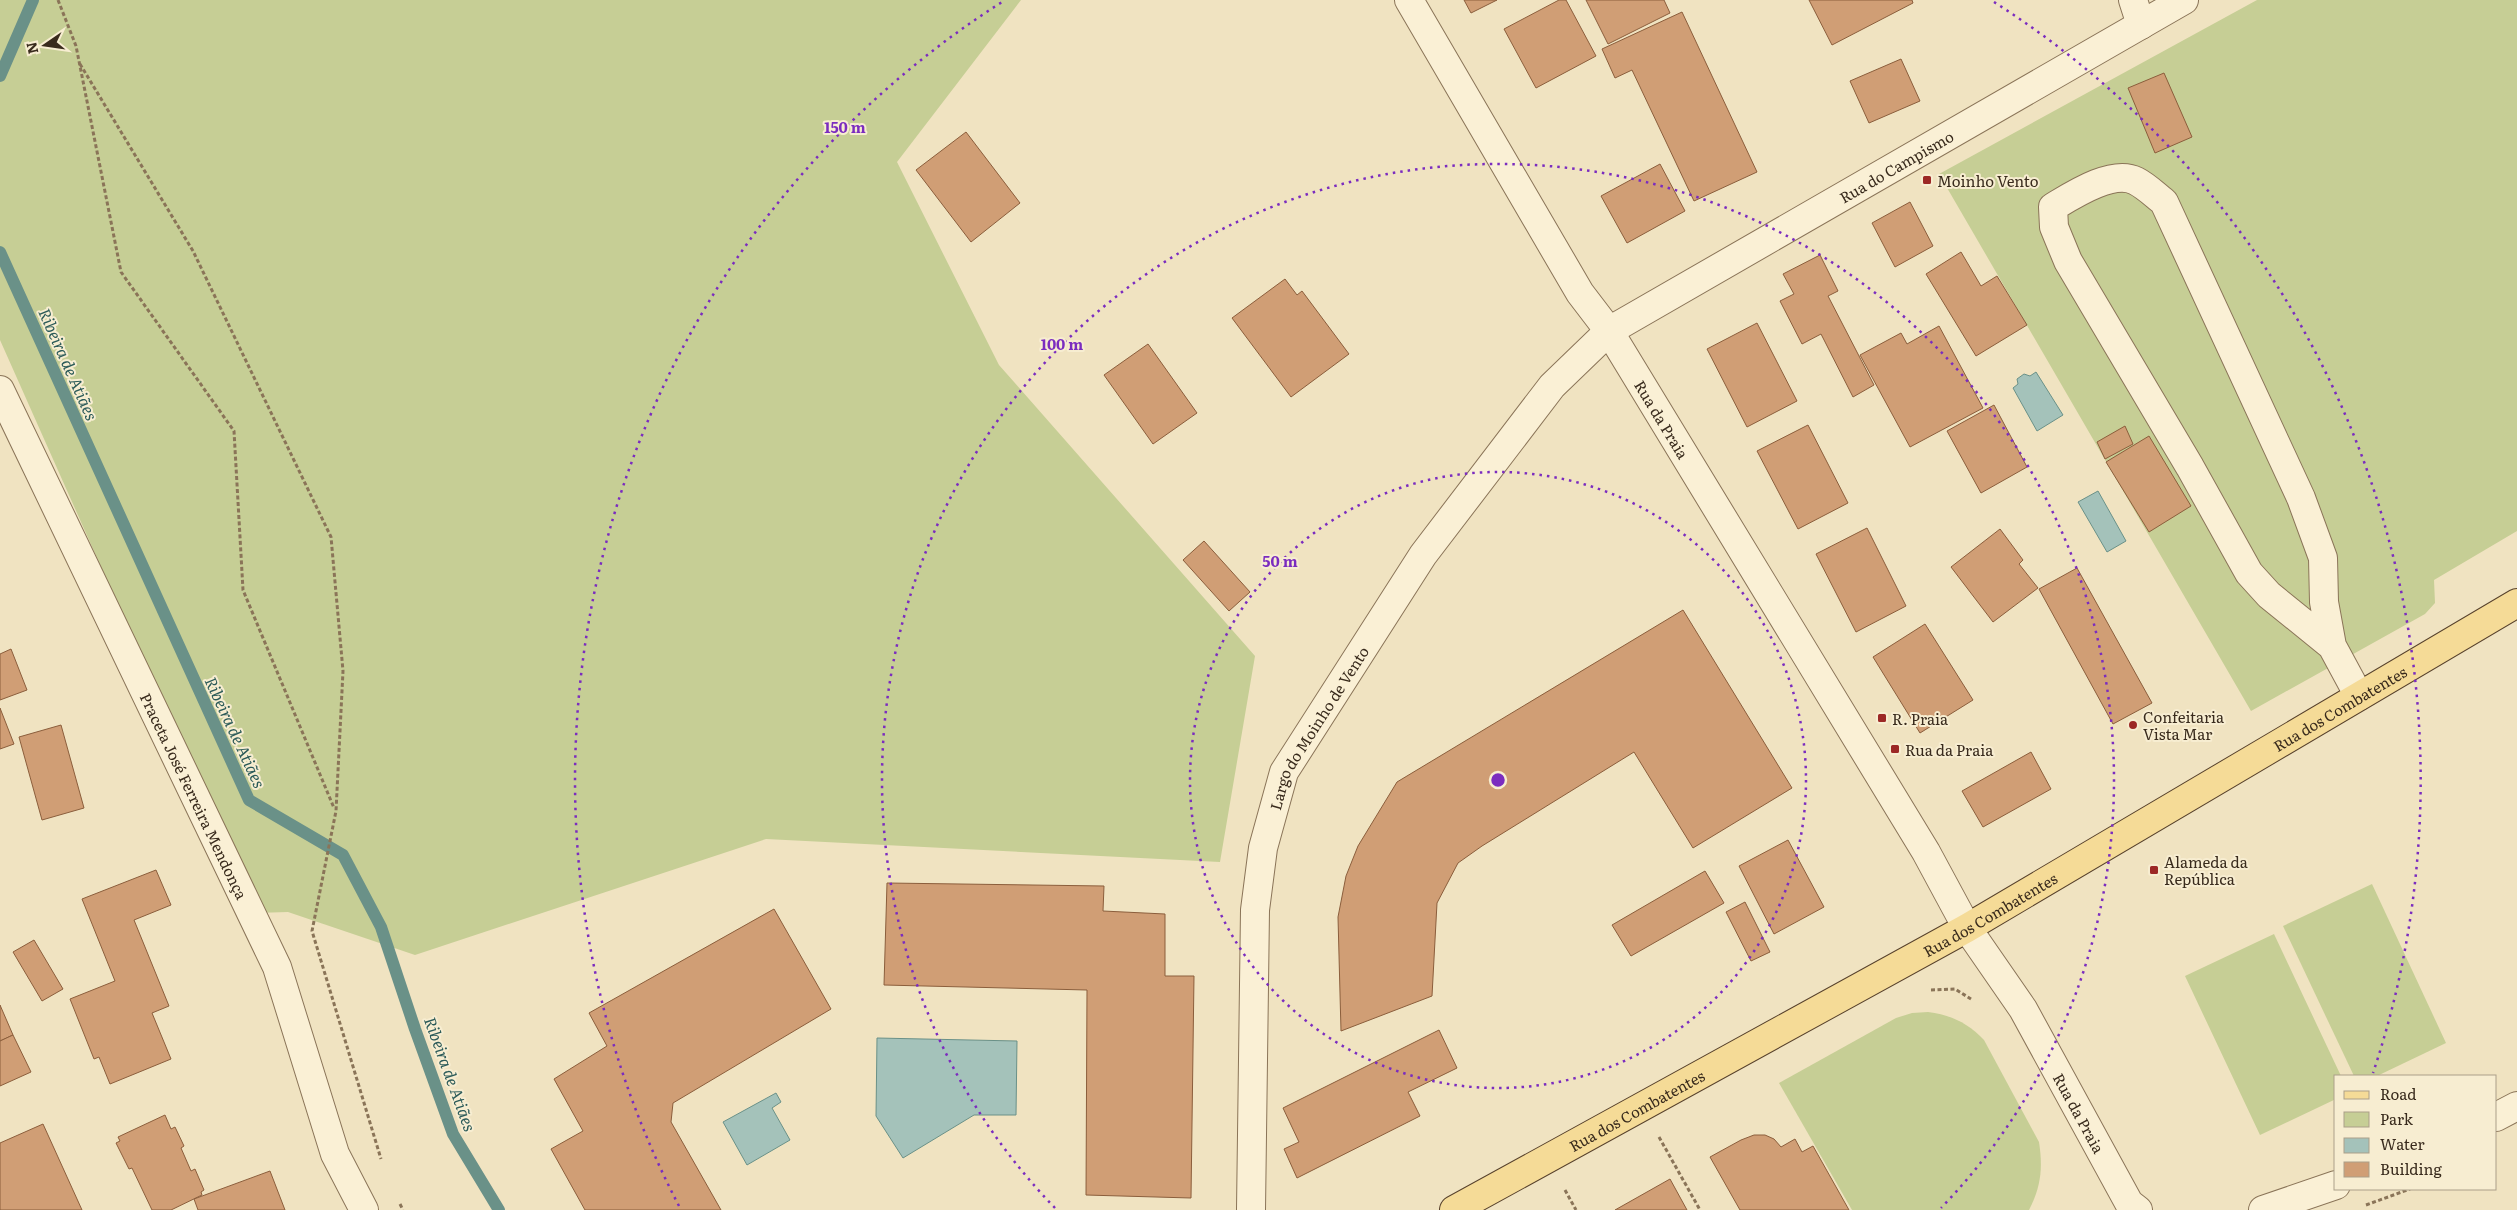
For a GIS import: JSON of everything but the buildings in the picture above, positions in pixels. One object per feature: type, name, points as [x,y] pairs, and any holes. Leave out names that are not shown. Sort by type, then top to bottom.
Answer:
[{"type":"main road","name":"Rua dos Combatentes","points":[[1454,1210],[1967,928],[2517,603]]},
{"type":"street","name":"Rua da Praia","points":[[1409,0],[1580,294],[1609,331],[1921,844],[1967,928],[2023,1008],[2128,1208]]},
{"type":"street","name":"Rua do Campismo","points":[[1609,331],[2137,12],[2184,0]]},
{"type":"street","points":[[2332,646],[2269,595],[2250,572],[2068,262],[2054,227],[2053,206],[2082,189],[2109,179],[2135,180],[2164,202],[2301,498],[2323,558],[2324,602],[2332,646],[2359,696]]},
{"type":"street","name":"Largo do Moinho de Vento","points":[[1251,1210],[1255,910],[1264,848],[1284,772],[1422,556],[1552,386],[1609,331]]},
{"type":"street","name":"Praceta José Ferreira Mendonça","points":[[0,390],[277,967],[335,1154],[364,1210]]},
{"type":"street","points":[[2497,1116],[2517,1106]]},
{"type":"street","points":[[2263,1210],[2334,1186]]},
{"type":"path","points":[[58,0],[76,46],[121,272],[234,431],[243,590],[336,811]]},
{"type":"path","points":[[80,64],[193,251],[331,537],[343,672],[336,811],[312,931],[383,1168]]},
{"type":"path","points":[[1929,990],[1956,989],[1978,1004]]},
{"type":"path","points":[[1655,1129],[1700,1210]]},
{"type":"path","points":[[1563,1188],[1576,1210]]},
{"type":"path","points":[[2360,1207],[2407,1190]]},
{"type":"path","points":[[399,1202],[403,1210]]},
{"type":"green space","points":[[0,0],[1021,0],[897,162],[999,365],[1255,656],[1220,862],[766,839],[415,955],[288,912],[255,913],[0,340]]},
{"type":"green space","points":[[2257,0],[2517,0],[2517,531],[2434,580],[2435,603],[2425,614],[2251,711],[1939,174]]},
{"type":"green space","points":[[2372,884],[2446,1043],[2379,1075],[2354,1075],[2283,926]]},
{"type":"green space","points":[[2274,934],[2341,1075],[2334,1075],[2334,1100],[2260,1135],[2185,976]]},
{"type":"green space","points":[[1928,1012],[1944,1015],[1959,1021],[1984,1040],[2039,1142],[2040,1177],[2029,1210],[1852,1210],[1779,1083],[1896,1018],[1912,1013]]},
{"type":"water","points":[[2036,372],[2063,415],[2037,431],[2013,388],[2018,384],[2017,379],[2024,374],[2030,376]]},
{"type":"water","points":[[2098,491],[2126,541],[2107,552],[2078,502]]},
{"type":"water","points":[[877,1038],[1017,1041],[1016,1115],[974,1115],[903,1158],[876,1116]]},
{"type":"water","points":[[776,1093],[781,1102],[772,1108],[790,1140],[747,1165],[723,1122]]},
{"type":"waterway","name":"Ribeira de Atiães","points":[[0,76],[33,0]]},
{"type":"waterway","name":"Ribeira de Atiães","points":[[0,252],[249,800],[343,855],[381,927],[453,1134],[499,1210]]},
{"type":"place","name":"Moinho Vento","points":[[1927,180]]},
{"type":"place","name":"R. Praia","points":[[1882,718]]},
{"type":"place","name":"Confeitaria Vista Mar","points":[[2133,725]]},
{"type":"place","name":"Rua da Praia","points":[[1895,749]]},
{"type":"place","name":"Alameda da República","points":[[2154,870]]}]
